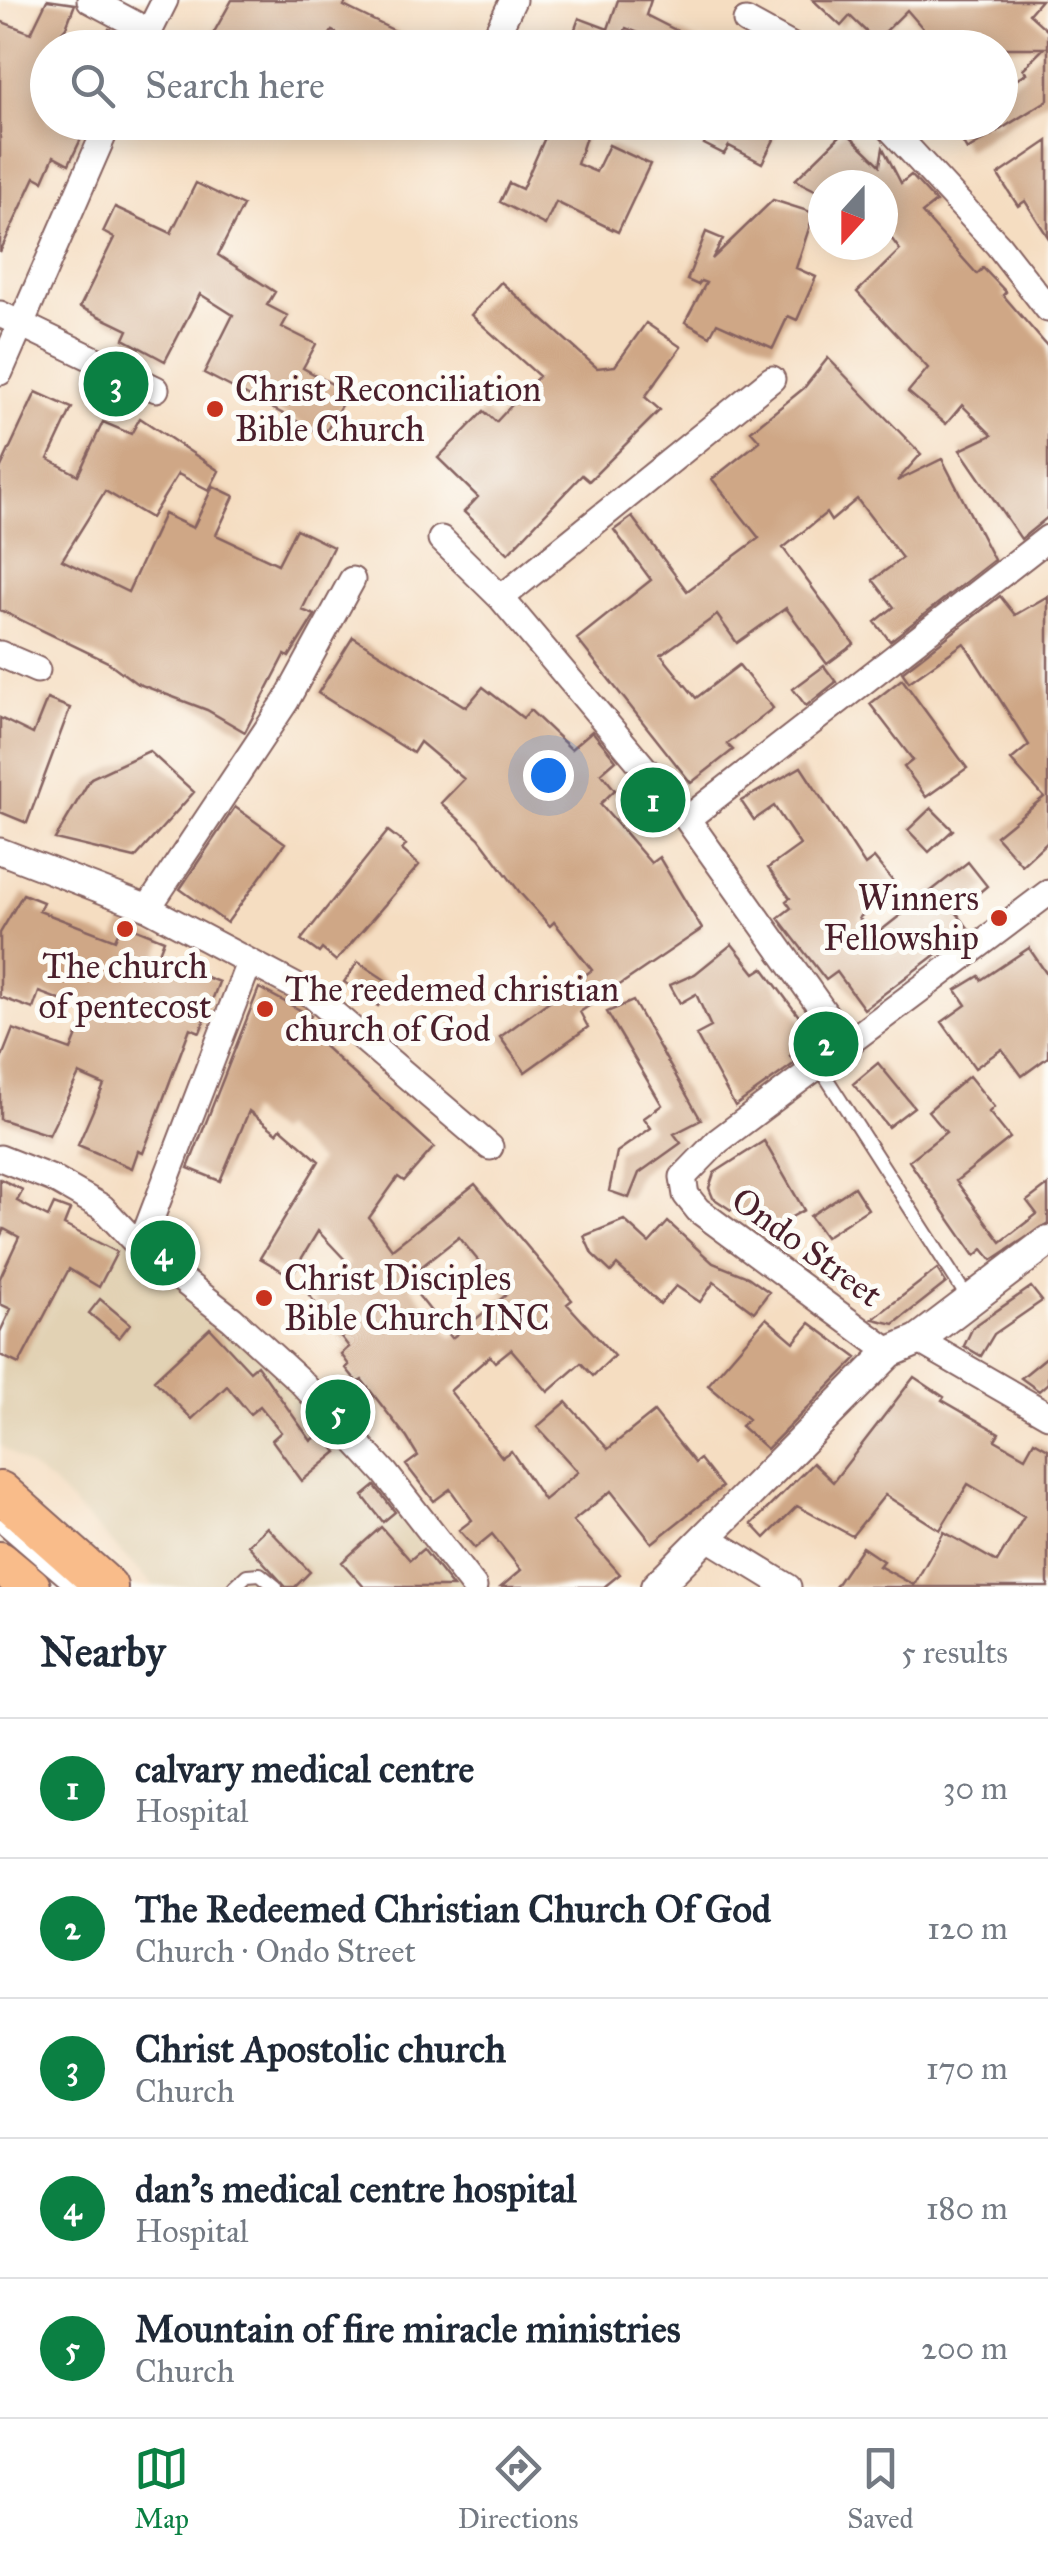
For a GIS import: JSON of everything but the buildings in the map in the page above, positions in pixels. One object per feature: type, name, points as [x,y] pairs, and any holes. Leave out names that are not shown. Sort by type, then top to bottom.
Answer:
[{"type":"highway","points":[[0,1492],[107,1587]]},
{"type":"highway","points":[[0,1562],[30,1587]]},
{"type":"street","points":[[90,0],[132,30]]},
{"type":"street","points":[[150,30],[165,0]]},
{"type":"street","points":[[499,30],[513,0]]},
{"type":"street","points":[[746,21],[762,30]]},
{"type":"street","points":[[0,372],[12,319],[101,140]]},
{"type":"street","points":[[901,140],[998,245],[1048,310]]},
{"type":"street","points":[[12,319],[156,389]]},
{"type":"street","points":[[502,598],[772,379]]},
{"type":"street","points":[[686,818],[1048,538]]},
{"type":"street","points":[[441,539],[502,598],[686,818],[846,1042]]},
{"type":"street","points":[[148,908],[286,701],[352,580]]},
{"type":"street","points":[[0,654],[37,670]]},
{"type":"street","points":[[0,851],[148,908],[312,995],[490,1147]]},
{"type":"street","name":"Ondo Street","points":[[904,1346],[698,1210],[686,1196],[684,1178],[698,1158],[1048,892]]},
{"type":"street","points":[[140,1247],[249,963]]},
{"type":"street","points":[[0,1158],[52,1179],[102,1207],[140,1247],[232,1319],[299,1380],[385,1473],[474,1587]]},
{"type":"street","points":[[656,1587],[904,1346],[1048,1241]]},
{"type":"street","points":[[904,1346],[1048,1415]]},
{"type":"street","points":[[708,1538],[788,1587]]},
{"type":"lane","points":[[818,1065],[969,1300]]},
{"type":"lane","points":[[0,1524],[72,1587]]},
{"type":"lane","points":[[234,1587],[247,1575],[260,1574],[276,1587]]},
{"type":"shaded area","points":[[46,1229],[165,1236],[404,1497],[471,1587],[155,1587],[51,1482],[0,1445],[0,1274]]},
{"type":"place","name":"Christ Apostolic church","points":[[116,384]]},
{"type":"place","name":"Christ Reconciliation Bible Church","points":[[215,409]]},
{"type":"place","name":"calvary medical centre","points":[[653,800]]},
{"type":"place","name":"Winners Fellowship","points":[[999,918]]},
{"type":"place","name":"The church of pentecost","points":[[125,929]]},
{"type":"place","name":"The reedemed christian church of God","points":[[265,1009]]},
{"type":"place","name":"The Redeemed Christian Church Of God","points":[[826,1044]]},
{"type":"place","name":"dan's medical centre hospital","points":[[163,1253]]},
{"type":"place","name":"Christ Disciples Bible Church INC","points":[[264,1298]]},
{"type":"place","name":"Mountain of fire miracle ministries","points":[[338,1412]]}]
